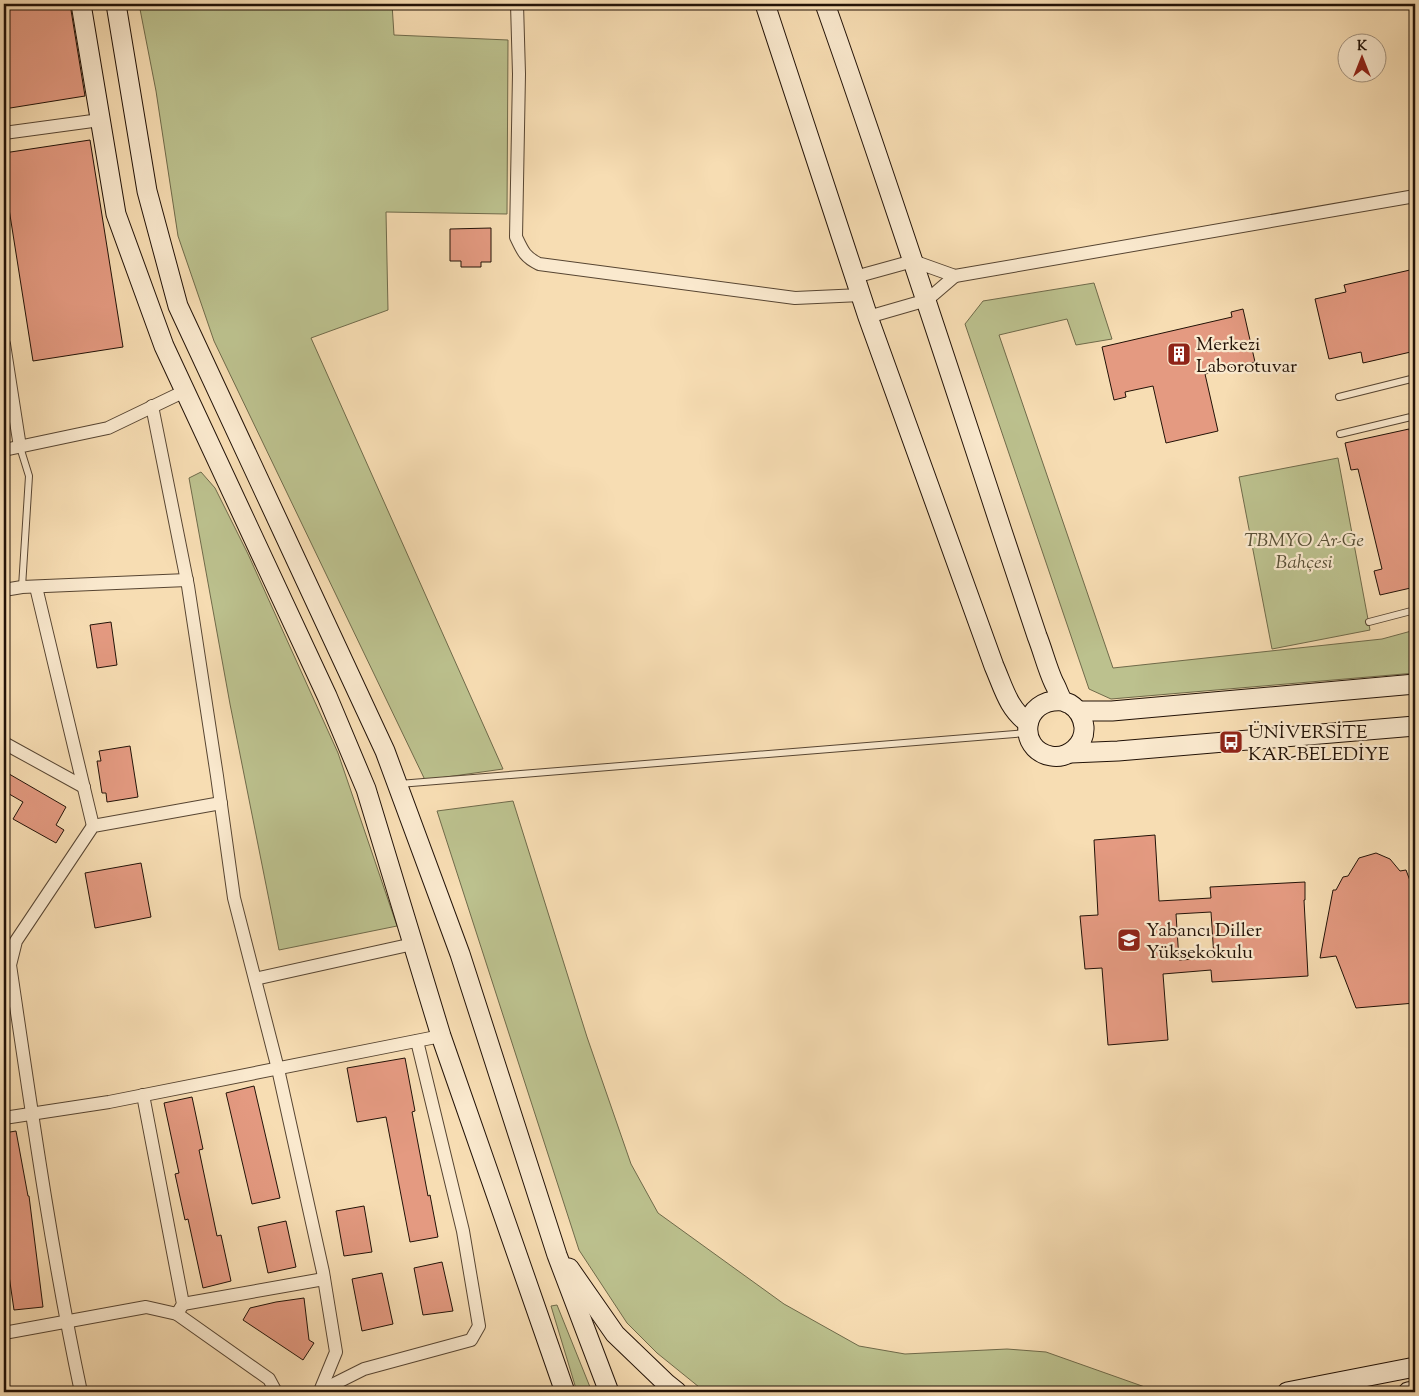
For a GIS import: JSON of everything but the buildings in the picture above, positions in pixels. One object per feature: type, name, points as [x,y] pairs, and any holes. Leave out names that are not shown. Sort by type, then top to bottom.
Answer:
[{"type":"main road","points":[[81,4],[116,214],[164,346],[327,696],[366,789],[441,1036],[562,1388]]},
{"type":"main road","points":[[116,4],[147,191],[178,306],[385,751],[460,954],[553,1246],[609,1392]]},
{"type":"main road","points":[[765,4],[868,317],[994,666],[1010,704],[1028,728]]},
{"type":"main road","points":[[825,4],[1053,681],[1070,706],[1083,720],[1084,734],[1078,747],[1071,753]]},
{"type":"main road","points":[[1415,684],[1112,711],[1070,706],[1054,700],[1045,702],[1037,707],[1031,714],[1028,728],[1030,741],[1036,749],[1053,757],[1071,753],[1118,751],[1415,726]]},
{"type":"main road","points":[[553,1246],[615,1334],[667,1384],[678,1392]]},
{"type":"main road","points":[[1287,1392],[1415,1367]]},
{"type":"main road","points":[[1408,1392],[1415,1391]]},
{"type":"street","points":[[517,4],[519,74],[516,237],[522,251],[529,259],[539,264],[795,298],[858,286],[913,262],[955,276],[1415,196]]},
{"type":"street","points":[[4,133],[100,120]]},
{"type":"street","points":[[868,317],[926,300],[955,276]]},
{"type":"street","points":[[4,344],[20,447]]},
{"type":"street","points":[[4,450],[108,428],[185,391]]},
{"type":"street","points":[[152,406],[186,580],[234,898],[278,1069],[324,1279],[336,1352],[319,1391]]},
{"type":"street","points":[[4,590],[22,587],[186,580]]},
{"type":"street","points":[[36,587],[93,826]]},
{"type":"street","points":[[4,743],[84,788]]},
{"type":"street","points":[[81,1392],[66,1322],[7,963],[16,941],[93,826],[221,803]]},
{"type":"street","points":[[255,979],[413,944]]},
{"type":"street","points":[[4,1118],[109,1102],[441,1036]]},
{"type":"street","points":[[319,1391],[364,1369],[471,1340],[479,1326],[463,1231],[417,1041]]},
{"type":"street","points":[[143,1095],[180,1309],[269,1379],[276,1392]]},
{"type":"street","points":[[4,1333],[146,1307],[180,1309],[324,1279]]},
{"type":"lane","points":[[1339,397],[1415,378]]},
{"type":"lane","points":[[1340,434],[1415,416]]},
{"type":"lane","points":[[20,447],[29,476],[22,587]]},
{"type":"lane","points":[[1368,622],[1415,610]]},
{"type":"lane","points":[[397,785],[1028,728]]},
{"type":"green space","points":[[139,4],[392,4],[394,35],[508,40],[507,214],[386,212],[388,310],[311,338],[503,769],[425,780],[214,341],[178,236],[156,91]]},
{"type":"green space","points":[[1094,283],[1112,339],[1076,345],[1067,319],[999,335],[1113,668],[1382,639],[1415,630],[1415,673],[1111,699],[1089,689],[965,324],[983,301]]},
{"type":"green space","name":"TBMYO Ar-Ge Bahçesi","points":[[1338,458],[1370,630],[1272,649],[1239,477]]},
{"type":"green space","points":[[201,472],[215,488],[248,554],[338,753],[397,926],[279,950],[230,704],[189,478]]},
{"type":"green space","points":[[513,801],[587,1037],[631,1164],[658,1213],[784,1304],[859,1346],[905,1354],[1007,1349],[1046,1352],[1159,1392],[710,1392],[699,1387],[657,1353],[627,1323],[579,1250],[437,811]]},
{"type":"green space","points":[[557,1305],[592,1392],[577,1392],[551,1306]]},
{"type":"place","name":"Merkezi Laborotuvar","points":[[1179,354]]},
{"type":"place","name":"ÜNİVERSİTE KAR-BELEDİYE","points":[[1231,742]]},
{"type":"place","name":"Yabancı Diller Yüksekokulu","points":[[1129,940]]}]
